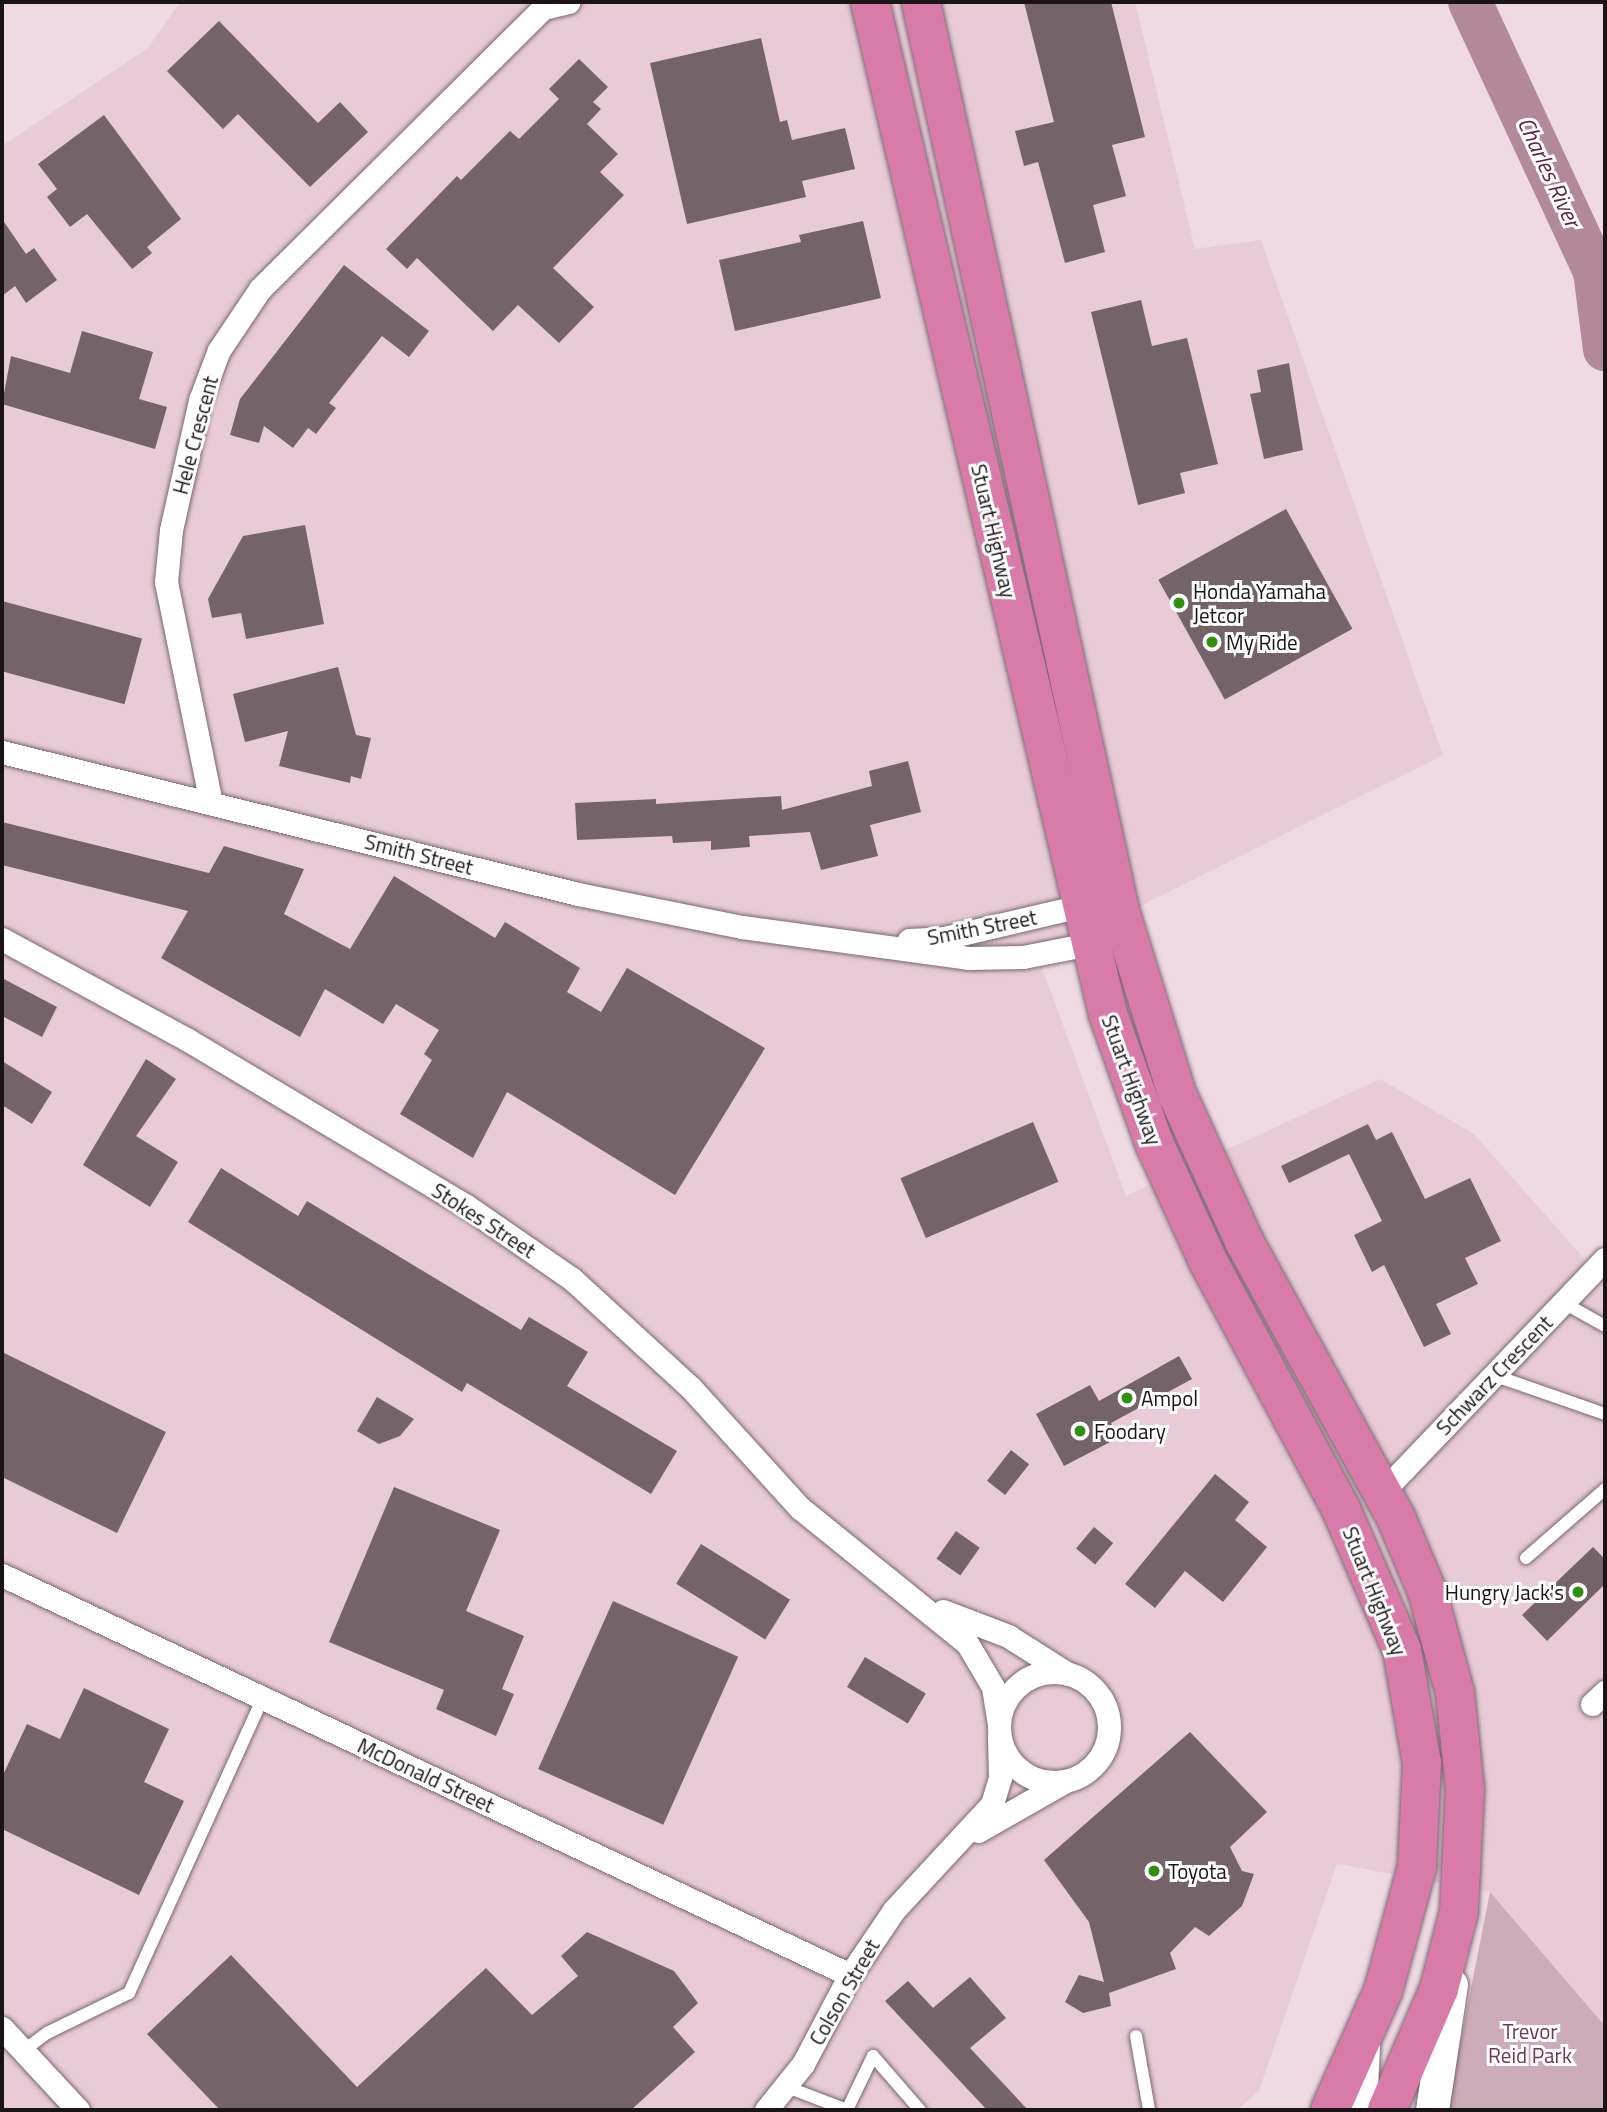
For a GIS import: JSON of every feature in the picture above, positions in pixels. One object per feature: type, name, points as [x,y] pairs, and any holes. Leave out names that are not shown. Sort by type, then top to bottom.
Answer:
[{"type":"highway","name":"Stuart Highway","points":[[870,2],[1080,906],[1108,1014],[1154,1145],[1208,1261],[1342,1509],[1402,1650],[1422,1763],[1421,1828],[1410,1905],[1364,2040],[1330,2110]]},
{"type":"highway","name":"Stuart Highway","points":[[921,2],[1122,914],[1177,1094],[1213,1177],[1326,1397],[1382,1491],[1427,1591],[1455,1693],[1465,1789],[1459,1912],[1439,1989],[1387,2110]]},
{"type":"highway","points":[[1080,906],[1122,914]]},
{"type":"highway","points":[[1089,944],[1122,914]]},
{"type":"highway","points":[[1342,1509],[1382,1491]]},
{"type":"main road","points":[[1432,2110],[1459,1912]]},
{"type":"main road","points":[[1360,2110],[1364,2040]]},
{"type":"street","name":"Hele Crescent","points":[[211,803],[166,582],[171,530],[201,400],[219,350],[260,289],[543,8],[568,2]]},
{"type":"street","name":"Smith Street","points":[[2,752],[662,913],[995,959],[1089,944]]},
{"type":"street","name":"Smith Street","points":[[840,937],[944,938],[1080,906]]},
{"type":"street","name":"Stokes Street","points":[[2,939],[188,1040],[523,1244],[645,1342],[800,1508],[900,1587]]},
{"type":"street","name":"Schwarz Crescent","points":[[1382,1491],[1605,1259]]},
{"type":"street","name":"McDonald Street","points":[[2,1575],[850,1975]]},
{"type":"street","points":[[900,1587],[968,1623],[1008,1636],[1068,1674],[1080,1678],[1100,1696],[1108,1722],[1104,1748],[1096,1762],[1074,1778],[1050,1782],[1025,1774],[1013,1763],[999,1731],[996,1698],[979,1657],[954,1630],[900,1587]]},
{"type":"street","points":[[999,1731],[1006,1699],[1016,1687],[1042,1673],[1068,1674]]},
{"type":"street","name":"Colson Street","points":[[766,2110],[787,2087],[850,1975],[894,1910],[983,1817],[997,1791],[999,1731]]},
{"type":"street","name":"Colson Street","points":[[955,1846],[1012,1809],[1074,1778]]},
{"type":"street","points":[[2,2028],[78,2110]]},
{"type":"lane","points":[[1564,1303],[1605,1326]]},
{"type":"lane","points":[[1493,1375],[1605,1414]]},
{"type":"lane","points":[[1526,1558],[1605,1489]]},
{"type":"lane","points":[[23,2051],[47,2033],[129,1993],[263,1698]]},
{"type":"lane","points":[[1136,2036],[1149,2110]]},
{"type":"lane","points":[[787,2087],[847,2110],[873,2056],[920,2110]]},
{"type":"shaded area","points":[[180,2],[1135,2],[1195,249],[1261,240],[1443,755],[1038,957],[1126,1196],[1380,1079],[1474,1134],[1594,1270],[1605,1259],[1605,2026],[1490,1892],[1337,1864],[1259,2091],[1237,2110],[2,2110],[2,146],[148,48]]},
{"type":"green space","name":"Trevor Reid Park","points":[[1490,1892],[1605,2026],[1605,2110],[1447,2110]]},
{"type":"building","points":[[1024,2],[1111,2],[1145,137],[1112,145],[1126,196],[1093,205],[1105,252],[1065,263],[1038,162],[1024,166],[1015,131],[1054,122]]},
{"type":"building","points":[[219,21],[318,123],[340,102],[368,132],[310,187],[238,114],[223,129],[167,71]]},
{"type":"building","points":[[761,38],[780,122],[787,120],[792,140],[845,128],[855,169],[802,181],[806,197],[687,224],[650,63]]},
{"type":"building","points":[[579,59],[608,87],[593,102],[601,109],[587,124],[618,154],[600,172],[624,195],[553,268],[594,307],[559,343],[518,305],[493,331],[417,258],[407,269],[386,249],[457,176],[461,180],[510,131],[519,139],[559,99],[549,89]]},
{"type":"building","points":[[104,115],[181,219],[147,247],[152,253],[132,269],[87,214],[70,227],[47,197],[57,189],[38,164]]},
{"type":"building","points":[[2,219],[26,254],[34,248],[57,280],[26,303],[15,286],[2,296]]},
{"type":"building","points":[[863,221],[881,298],[735,331],[719,260],[801,242],[799,235]]},
{"type":"building","points":[[344,265],[429,331],[409,357],[382,336],[329,403],[336,408],[316,434],[308,428],[293,448],[264,426],[259,443],[230,435],[240,399]]},
{"type":"building","points":[[1141,300],[1152,346],[1187,338],[1218,464],[1180,473],[1185,493],[1138,505],[1091,312]]},
{"type":"building","points":[[82,331],[153,352],[139,399],[167,407],[155,449],[2,404],[11,356],[70,373]]},
{"type":"building","points":[[1289,363],[1303,450],[1264,459],[1250,394],[1261,392],[1257,370]]},
{"type":"building","points":[[1286,509],[1352,629],[1225,700],[1158,580]]},
{"type":"building","points":[[305,525],[324,624],[246,639],[241,613],[212,618],[208,599],[243,536]]},
{"type":"building","points":[[2,601],[142,639],[124,704],[2,671]]},
{"type":"building","points":[[338,667],[356,735],[371,738],[361,779],[351,776],[350,783],[279,766],[288,731],[245,742],[233,694]]},
{"type":"building","points":[[908,761],[921,812],[870,825],[878,856],[821,870],[810,832],[749,836],[750,847],[711,850],[711,841],[673,843],[672,836],[577,840],[575,803],[656,799],[656,804],[781,796],[782,810],[872,786],[869,771]]},
{"type":"building","points":[[2,822],[209,873],[224,846],[304,869],[284,914],[350,949],[394,876],[495,938],[505,922],[580,968],[567,992],[601,1012],[627,968],[765,1048],[675,1195],[507,1092],[473,1158],[400,1114],[432,1060],[424,1054],[439,1030],[396,1004],[383,1024],[325,989],[300,1037],[161,958],[188,911],[2,865]]},
{"type":"building","points":[[2,978],[57,1007],[42,1037],[2,1016]]},
{"type":"building","points":[[146,1059],[176,1079],[136,1136],[178,1162],[150,1207],[83,1165]]},
{"type":"building","points":[[2,1061],[52,1092],[32,1124],[2,1105]]},
{"type":"building","points":[[1033,1122],[1058,1182],[926,1238],[900,1178]]},
{"type":"building","points":[[1368,1124],[1376,1140],[1392,1132],[1425,1199],[1470,1178],[1501,1241],[1465,1258],[1478,1284],[1436,1304],[1451,1334],[1424,1347],[1384,1265],[1372,1272],[1354,1235],[1382,1221],[1349,1154],[1289,1183],[1281,1166]]},
{"type":"building","points":[[221,1168],[298,1216],[307,1201],[521,1330],[529,1317],[588,1352],[567,1386],[677,1451],[651,1494],[467,1383],[462,1392],[188,1222]]},
{"type":"building","points":[[2,1352],[166,1432],[117,1533],[2,1477]]},
{"type":"building","name":"Foodary","points":[[1179,1356],[1192,1379],[1111,1423],[1118,1438],[1064,1466],[1036,1414],[1090,1385],[1099,1401]]},
{"type":"building","points":[[377,1397],[414,1419],[400,1436],[379,1444],[357,1431]]},
{"type":"building","points":[[1011,1450],[1029,1464],[1005,1495],[987,1481]]},
{"type":"building","points":[[1215,1474],[1249,1502],[1235,1520],[1267,1547],[1223,1602],[1185,1571],[1155,1608],[1125,1584]]},
{"type":"building","points":[[394,1487],[500,1530],[466,1611],[524,1636],[502,1689],[514,1694],[496,1736],[436,1709],[444,1690],[329,1642]]},
{"type":"building","points":[[1094,1527],[1113,1543],[1095,1565],[1076,1548]]},
{"type":"building","points":[[956,1531],[980,1548],[960,1575],[936,1559]]},
{"type":"building","points":[[701,1544],[790,1600],[765,1639],[676,1584]]},
{"type":"building","points":[[1593,1547],[1605,1559],[1605,1584],[1547,1641],[1522,1615]]},
{"type":"building","points":[[613,1601],[738,1657],[663,1825],[538,1769]]},
{"type":"building","points":[[865,1657],[926,1694],[908,1724],[847,1687]]},
{"type":"building","points":[[84,1688],[169,1729],[144,1782],[184,1801],[139,1895],[2,1829],[2,1777],[27,1724],[60,1739]]},
{"type":"building","points":[[1190,1732],[1267,1812],[1230,1847],[1242,1871],[1254,1874],[1242,1906],[1209,1936],[1195,1927],[1170,1953],[1176,1969],[1109,1993],[1111,2006],[1083,2013],[1065,2002],[1079,1975],[1104,1982],[1089,1922],[1044,1860]]},
{"type":"building","points":[[587,1932],[674,1971],[698,2003],[673,2027],[695,2052],[631,2110],[220,2110],[147,2034],[231,1955],[357,2087],[486,1968],[532,2015],[578,1976],[561,1956]]},
{"type":"building","points":[[970,1977],[1006,2018],[970,2048],[1028,2110],[987,2110],[885,2001],[908,1981],[933,2008]]},
{"type":"waterway","name":"Charles River","points":[[1470,2],[1595,271],[1605,349]]},
{"type":"place","name":"Honda Yamaha Jetcor","points":[[1179,603]]},
{"type":"place","name":"My Ride","points":[[1212,642]]},
{"type":"place","name":"Ampol","points":[[1127,1398]]},
{"type":"place","name":"Foodary","points":[[1080,1431]]},
{"type":"place","name":"Hungry Jack's","points":[[1578,1592]]},
{"type":"place","name":"Toyota","points":[[1154,1871]]}]
